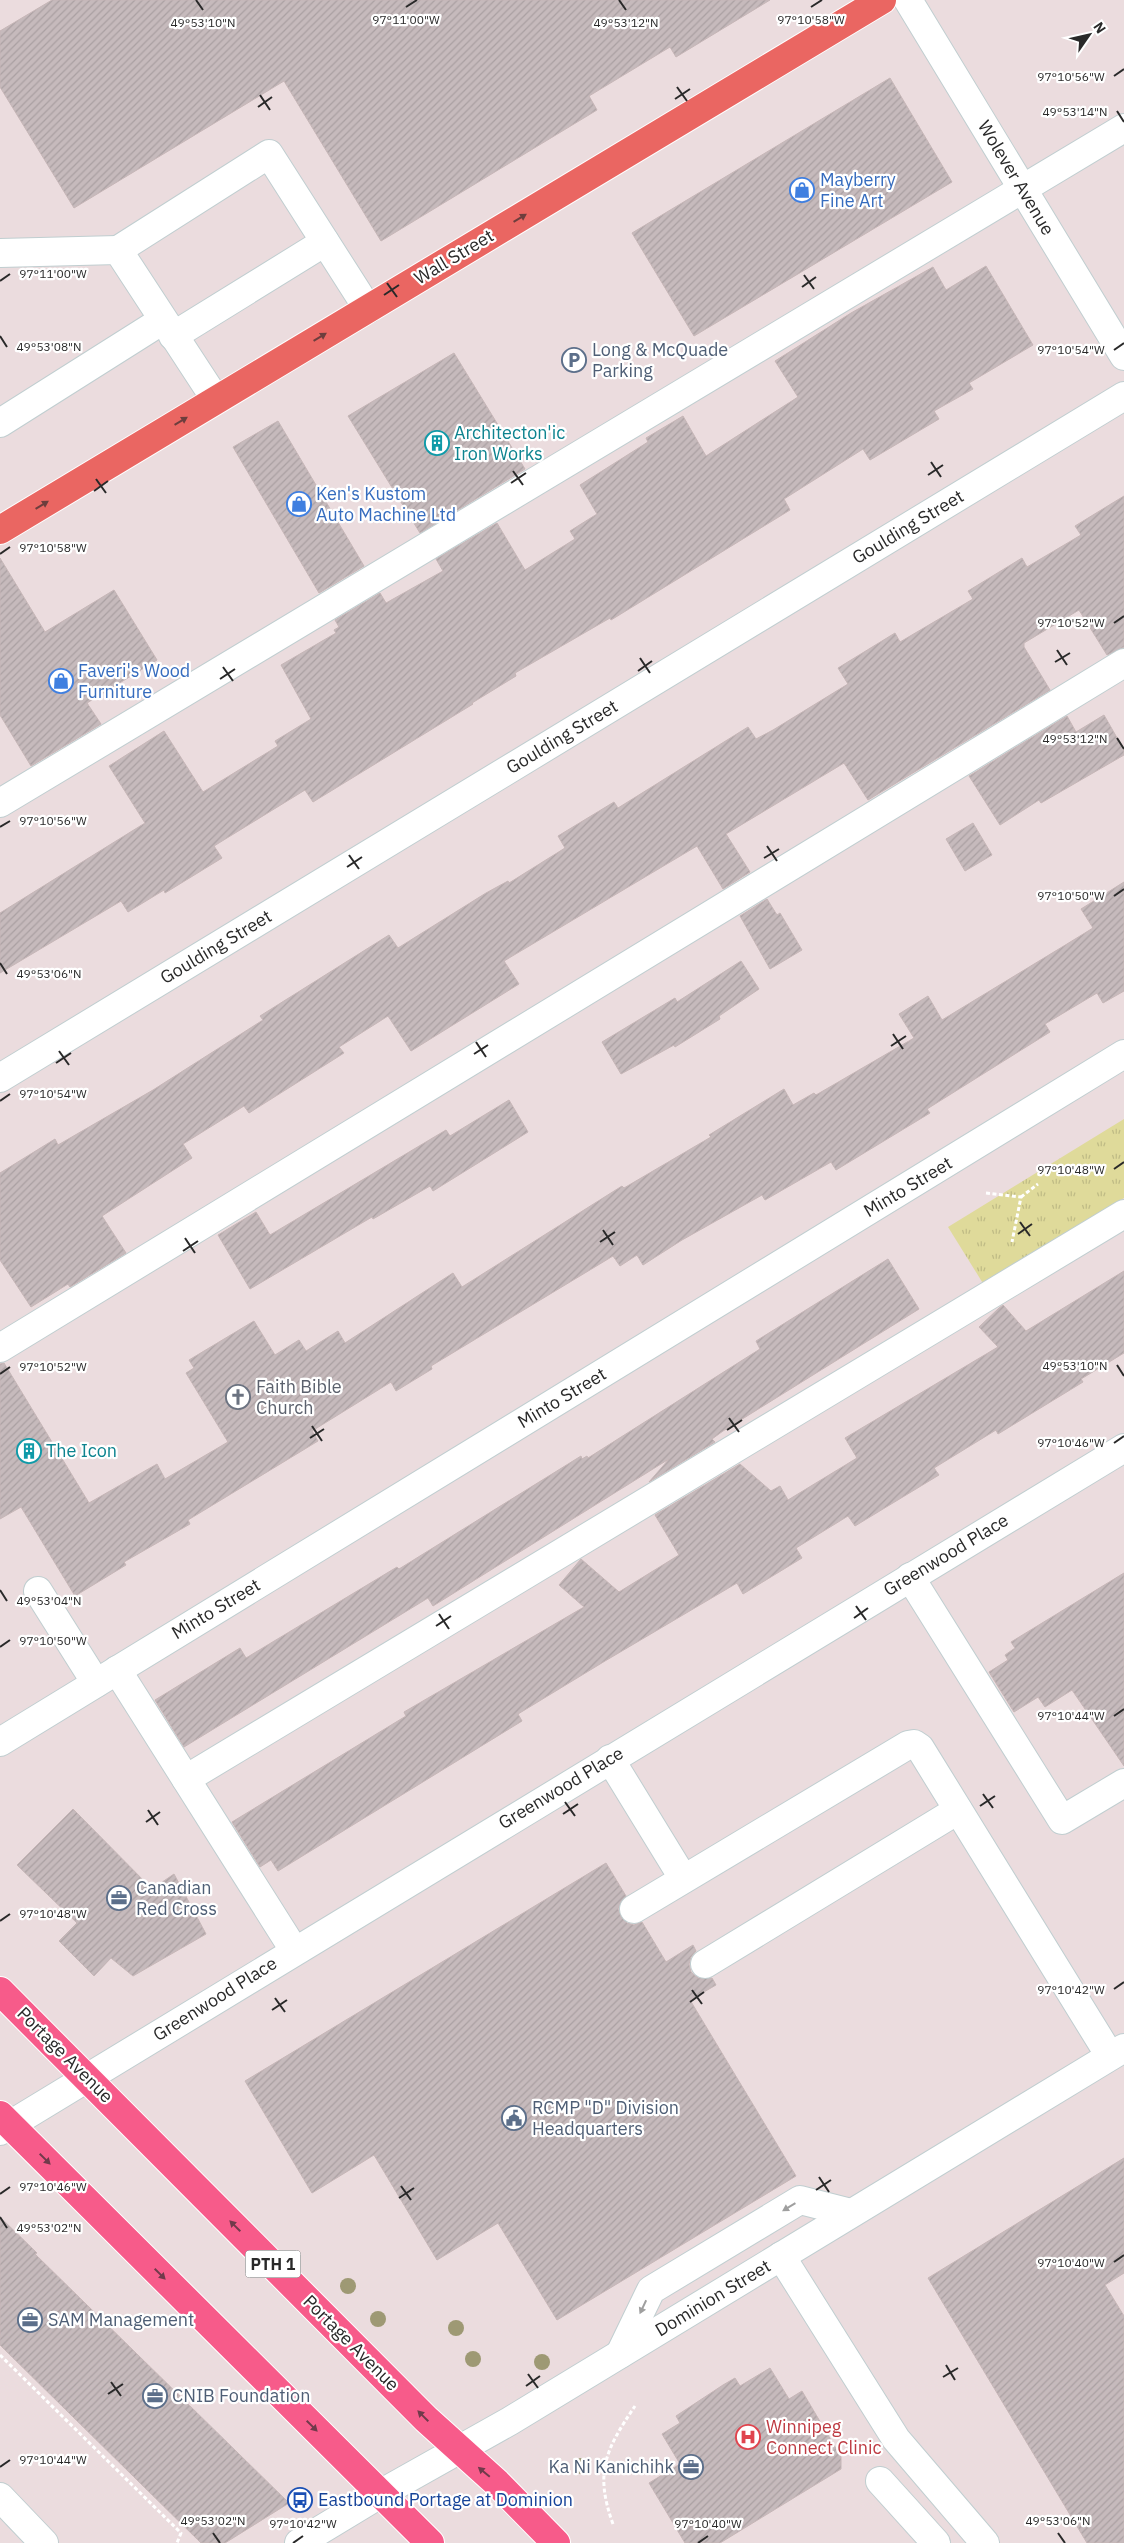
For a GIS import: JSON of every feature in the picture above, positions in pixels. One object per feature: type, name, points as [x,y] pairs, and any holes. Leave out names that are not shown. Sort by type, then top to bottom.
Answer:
[{"type":"highway","name":"Portage Avenue","points":[[0,1991],[458,2450],[498,2483],[556,2543]]},
{"type":"highway","points":[[4,2124],[430,2543]]},
{"type":"main road","name":"Wall Street","points":[[0,530],[882,0]]},
{"type":"street","name":"Wolever Avenue","points":[[908,0],[1124,356]]},
{"type":"street","points":[[0,803],[1124,128]]},
{"type":"street","points":[[0,252],[118,250],[269,154],[368,309]]},
{"type":"street","points":[[0,423],[325,242]]},
{"type":"street","points":[[118,250],[216,400]]},
{"type":"street","name":"Goulding Street","points":[[0,1078],[1124,396]]},
{"type":"street","points":[[0,1348],[1124,663]]},
{"type":"street","name":"Minto Street","points":[[0,1742],[1124,1054]]},
{"type":"street","points":[[186,1779],[1124,1214]]},
{"type":"street","name":"Greenwood Place","points":[[4,2124],[88,2078],[294,1950],[1124,1448]]},
{"type":"street","points":[[910,1577],[1062,1820],[1124,1783]]},
{"type":"street","points":[[38,1591],[107,1676],[186,1779],[294,1950]]},
{"type":"street","points":[[634,1909],[908,1745],[914,1744],[920,1748],[958,1810],[1117,2052]]},
{"type":"street","points":[[610,1759],[683,1878]]},
{"type":"street","points":[[705,1964],[958,1810]]},
{"type":"street","name":"Dominion Street","points":[[299,2543],[620,2354],[1117,2052]]},
{"type":"street","points":[[620,2354],[651,2290],[800,2200],[852,2213]]},
{"type":"street","points":[[781,2256],[896,2439],[985,2543]]},
{"type":"street","points":[[880,2481],[936,2543]]},
{"type":"street","points":[[0,2498],[44,2543]]},
{"type":"path","points":[[1004,1286],[1021,1197],[1038,1184]]},
{"type":"path","points":[[986,1193],[1021,1197]]},
{"type":"path","points":[[0,2354],[181,2533],[177,2543]]},
{"type":"path","points":[[613,2524],[604,2494],[606,2457],[611,2442],[635,2406]]},
{"type":"green space","points":[[1124,1119],[1124,1198],[984,1285],[948,1227]]},
{"type":"building","points":[[52,0],[770,0],[676,57],[670,47],[589,96],[597,110],[381,241],[284,81],[74,208],[0,87],[0,31]]},
{"type":"building","points":[[890,78],[952,182],[694,336],[632,233]]},
{"type":"building","points":[[986,266],[1033,345],[969,383],[973,389],[934,411],[939,419],[870,460],[863,449],[784,499],[790,510],[611,620],[610,618],[515,673],[516,676],[473,704],[313,802],[305,790],[214,846],[222,858],[165,893],[164,890],[128,912],[121,901],[0,973],[0,913],[145,823],[109,766],[164,731],[203,792],[278,746],[275,741],[311,719],[281,665],[336,633],[334,630],[339,627],[335,620],[380,593],[386,603],[443,571],[436,559],[497,523],[525,570],[575,539],[570,531],[597,514],[580,485],[648,442],[646,438],[683,416],[706,456],[798,397],[775,361],[851,313],[933,267],[946,290]]},
{"type":"building","name":"Architecton'ic Iron Works","points":[[454,353],[525,469],[420,533],[348,416]]},
{"type":"building","points":[[278,421],[364,566],[319,593],[233,447]]},
{"type":"building","points":[[1124,496],[1124,647],[1107,655],[1079,610],[1024,643],[1024,647],[1050,690],[868,800],[844,763],[726,834],[750,872],[723,889],[697,846],[504,961],[519,984],[411,1051],[388,1016],[339,1047],[344,1053],[249,1113],[244,1106],[183,1144],[192,1158],[102,1216],[126,1253],[70,1287],[68,1284],[31,1307],[0,1260],[0,1173],[55,1139],[58,1145],[153,1090],[263,1020],[260,1016],[389,935],[398,948],[486,893],[508,881],[509,883],[565,848],[558,836],[614,802],[618,808],[748,727],[756,739],[773,730],[848,684],[838,668],[895,633],[900,642],[973,599],[968,591],[1022,558],[1027,567],[1081,535],[1075,526]]},
{"type":"building","name":"Faveri's Wood Furniture","points":[[0,558],[45,632],[114,590],[157,660],[87,703],[101,724],[31,766],[0,715]]},
{"type":"building","points":[[1104,715],[1124,750],[1124,755],[1041,803],[1039,800],[1000,825],[969,776],[1067,716],[1076,732]]},
{"type":"building","points":[[973,823],[992,855],[965,871],[946,839]]},
{"type":"building","points":[[1124,882],[1124,991],[1103,1003],[1097,993],[1045,1024],[1050,1032],[927,1109],[930,1113],[836,1170],[831,1162],[765,1200],[762,1195],[682,1240],[643,1265],[637,1255],[620,1266],[613,1256],[431,1366],[432,1369],[396,1391],[391,1382],[312,1431],[318,1441],[188,1520],[190,1524],[124,1562],[126,1565],[75,1596],[21,1507],[0,1519],[0,1364],[4,1363],[89,1503],[157,1464],[165,1479],[228,1442],[186,1373],[194,1368],[189,1360],[254,1321],[275,1355],[299,1340],[306,1351],[338,1331],[345,1343],[453,1273],[462,1287],[622,1186],[624,1188],[711,1137],[709,1135],[784,1089],[793,1105],[814,1093],[816,1095],[914,1038],[899,1014],[928,996],[942,1020],[1093,928],[1081,909]]},
{"type":"building","points":[[767,899],[777,915],[780,913],[802,950],[770,969],[740,916]]},
{"type":"building","points":[[741,961],[759,989],[719,1016],[720,1019],[675,1047],[674,1045],[621,1074],[602,1042],[675,998],[677,1002]]},
{"type":"building","points":[[509,1100],[528,1132],[433,1191],[430,1186],[373,1219],[372,1217],[250,1289],[218,1235],[256,1212],[270,1235],[446,1130],[450,1136]]},
{"type":"building","points":[[888,1259],[919,1309],[723,1431],[712,1439],[715,1442],[649,1482],[669,1459],[433,1606],[428,1598],[184,1747],[155,1700],[240,1648],[246,1658],[397,1567],[399,1569],[581,1456],[582,1459],[587,1456],[588,1458],[760,1349],[756,1341]]},
{"type":"building","points":[[1124,1271],[1124,1353],[1081,1379],[1083,1382],[998,1434],[996,1430],[934,1468],[939,1475],[855,1526],[848,1516],[796,1548],[802,1558],[743,1594],[737,1583],[605,1661],[518,1714],[522,1721],[278,1871],[271,1860],[260,1867],[232,1822],[406,1716],[404,1712],[584,1607],[559,1585],[581,1559],[619,1592],[679,1555],[655,1515],[740,1464],[771,1491],[780,1486],[788,1500],[857,1458],[845,1438],[998,1347],[979,1327],[1003,1305],[1026,1331]]},
{"type":"building","points":[[1124,1573],[1124,1766],[1072,1690],[1045,1707],[1038,1697],[1014,1712],[989,1672],[1008,1660],[1005,1655],[1015,1648],[1011,1642]]},
{"type":"building","name":"Canadian Red Cross","points":[[73,1809],[152,1889],[174,1874],[206,1934],[133,1976],[111,1958],[94,1976],[59,1941],[77,1923],[17,1865]]},
{"type":"building","name":"RCMP \"D\" Division Headquarters","points":[[606,1863],[626,1896],[621,1901],[618,1909],[621,1917],[627,1923],[634,1925],[642,1922],[666,1962],[693,1945],[696,1951],[691,1957],[689,1964],[691,1972],[698,1978],[712,1978],[716,1985],[690,2000],[796,2176],[557,2320],[498,2223],[437,2260],[374,2155],[312,2193],[245,2081]]},
{"type":"building","points":[[1124,2158],[1124,2273],[1105,2285],[1124,2316],[1124,2543],[1087,2543],[928,2278]]},
{"type":"building","points":[[0,2217],[37,2253],[35,2254],[289,2503],[225,2543],[201,2543],[0,2345]]},
{"type":"building","points":[[770,2368],[789,2399],[802,2391],[841,2457],[841,2469],[720,2543],[685,2543],[649,2483],[680,2464],[662,2434],[680,2423],[676,2416],[723,2385],[735,2378],[740,2386]]},
{"type":"place","name":"Mayberry Fine Art","points":[[802,190]]},
{"type":"place","name":"Long & McQuade Parking","points":[[574,360]]},
{"type":"place","name":"Architecton'ic Iron Works","points":[[437,443]]},
{"type":"place","name":"Ken's Kustom Auto Machine Ltd","points":[[299,504]]},
{"type":"place","name":"Faveri's Wood Furniture","points":[[61,681]]},
{"type":"place","name":"Faith Bible Church","points":[[238,1397]]},
{"type":"place","name":"The Icon","points":[[29,1451]]},
{"type":"place","name":"Canadian Red Cross","points":[[119,1898]]},
{"type":"place","name":"RCMP \"D\" Division Headquarters","points":[[514,2118]]},
{"type":"place","name":"SAM Management","points":[[30,2320]]},
{"type":"place","name":"CNIB Foundation","points":[[155,2396]]},
{"type":"place","name":"Winnipeg Connect Clinic","points":[[748,2437]]},
{"type":"place","name":"Ka Ni Kanichihk","points":[[691,2467]]},
{"type":"place","name":"Eastbound Portage at Dominion","points":[[300,2500]]}]
